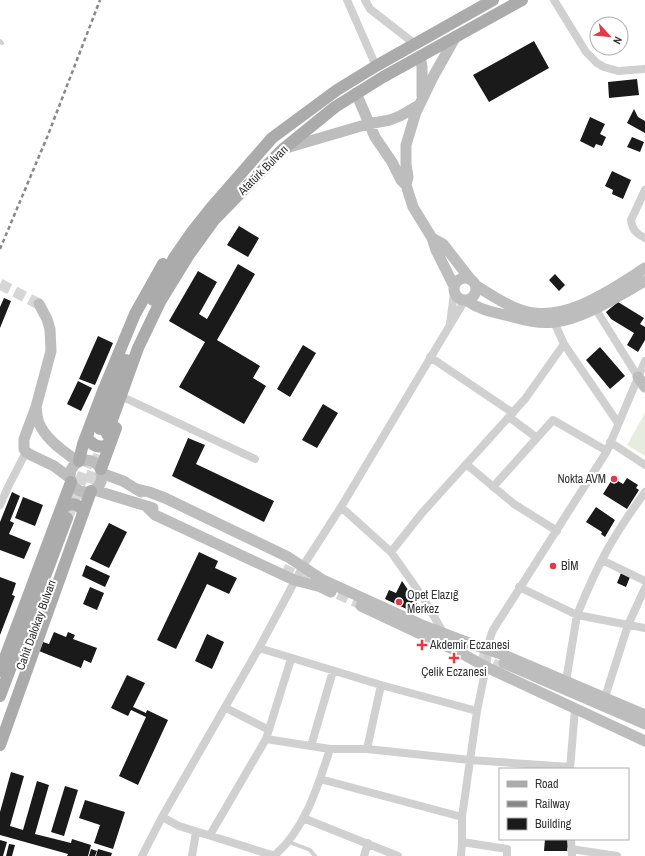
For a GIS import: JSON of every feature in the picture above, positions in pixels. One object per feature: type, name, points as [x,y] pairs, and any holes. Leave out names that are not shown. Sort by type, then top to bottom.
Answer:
[{"type":"main road","name":"Atatürk Bulvarı","points":[[103,431],[134,340],[174,258],[211,208],[272,138],[337,90],[376,66],[493,0]]},
{"type":"main road","name":"Atatürk Bulvarı","points":[[103,431],[138,348],[161,300],[188,256],[214,220],[282,150],[318,120],[356,93],[522,0]]},
{"type":"main road","points":[[406,185],[408,177],[406,145],[410,128],[420,102],[456,36]]},
{"type":"main road","points":[[420,56],[422,67],[420,102]]},
{"type":"main road","points":[[356,93],[368,124],[401,180],[406,185],[413,207],[432,238],[436,250],[459,298],[466,300],[483,310],[534,322],[554,322],[572,318],[595,308],[645,281]]},
{"type":"main road","points":[[0,745],[71,518],[70,470],[78,462],[83,444],[103,431],[127,399],[161,315],[192,261],[282,150],[368,124],[383,122],[395,118],[420,102]]},
{"type":"main road","points":[[432,238],[442,244],[473,283],[476,292],[474,296],[466,300]]},
{"type":"main road","points":[[454,290],[456,283],[461,279],[468,278],[473,283],[521,310],[541,314],[550,313],[572,308],[594,299],[645,268]]},
{"type":"main road","points":[[39,304],[47,319],[51,341],[49,361],[36,407],[24,439],[24,449],[26,452],[54,466],[70,480],[76,490],[81,492],[93,491],[159,509],[284,566],[146,496],[123,481],[101,471],[93,462],[88,460],[78,462]]},
{"type":"main road","points":[[638,377],[645,387]]},
{"type":"main road","points":[[36,407],[42,430],[57,445],[78,462]]},
{"type":"main road","points":[[0,671],[71,518],[93,491],[100,485],[102,480],[103,431]]},
{"type":"main road","points":[[137,489],[165,498],[288,557],[322,580],[444,634],[566,681],[645,715]]},
{"type":"main road","points":[[146,506],[155,515],[294,580],[321,587],[460,653],[486,667],[645,741]]},
{"type":"main road","name":"Cahit Dalokay Bulvarı","points":[[0,696],[71,518]]},
{"type":"main road","name":"Cahit Dalokay Bulvarı","points":[[0,729],[71,518]]},
{"type":"main road","points":[[645,724],[503,666],[645,732]]},
{"type":"street","points":[[347,0],[376,66]]},
{"type":"street","points":[[365,0],[370,9],[415,44]]},
{"type":"street","points":[[554,0],[586,52],[597,63],[604,67],[618,71],[645,70]]},
{"type":"street","points":[[644,192],[633,215],[632,225],[634,230],[645,238]]},
{"type":"street","points":[[449,326],[454,290]]},
{"type":"street","points":[[142,856],[162,817],[226,708],[294,580],[341,507],[430,357],[466,300]]},
{"type":"street","points":[[595,308],[638,377]]},
{"type":"street","points":[[554,322],[564,344],[618,423]]},
{"type":"street","points":[[391,552],[422,513],[525,399],[564,344]]},
{"type":"street","points":[[430,357],[511,415],[537,438]]},
{"type":"street","points":[[461,856],[462,817],[477,711],[490,638],[493,630],[519,587],[557,531],[607,451],[645,361]]},
{"type":"street","points":[[127,399],[255,459]]},
{"type":"street","points":[[493,487],[553,420],[607,451]]},
{"type":"street","points":[[610,442],[645,465]]},
{"type":"street","points":[[0,505],[26,452]]},
{"type":"street","points":[[466,464],[514,504],[557,531]]},
{"type":"street","points":[[566,681],[577,615],[602,560],[616,535],[645,492]]},
{"type":"street","points":[[341,507],[391,552],[424,599],[444,634]]},
{"type":"street","points":[[602,560],[645,581]]},
{"type":"street","points":[[519,587],[577,615],[645,628]]},
{"type":"street","points":[[605,698],[628,625],[645,588]]},
{"type":"street","points":[[259,648],[381,686],[477,711]]},
{"type":"street","points":[[210,835],[266,739],[291,659]]},
{"type":"street","points":[[311,746],[333,671]]},
{"type":"street","points":[[367,750],[381,686]]},
{"type":"street","points":[[226,708],[269,730]]},
{"type":"street","points":[[266,739],[330,749],[367,750],[570,768],[575,709]]},
{"type":"street","points":[[162,817],[179,826],[196,832],[275,856],[289,842],[303,818],[320,779],[330,749]]},
{"type":"street","points":[[320,779],[462,817]]},
{"type":"street","points":[[303,818],[398,856]]},
{"type":"street","points":[[192,856],[196,832]]},
{"type":"street","points":[[571,840],[572,852],[617,856]]},
{"type":"street","points":[[462,842],[507,849],[508,856]]},
{"type":"street","points":[[364,856],[368,843]]},
{"type":"lane","points":[[289,842],[310,850],[316,856]]},
{"type":"shaded area","points":[[645,413],[645,456],[627,445]]},
{"type":"building","points":[[534,41],[549,68],[489,102],[473,75]]},
{"type":"building","points":[[637,79],[639,95],[609,98],[608,82]]},
{"type":"building","points":[[634,109],[638,117],[645,121],[645,133],[627,123]]},
{"type":"building","points":[[590,117],[605,124],[600,134],[606,137],[602,146],[596,144],[594,148],[580,141]]},
{"type":"building","points":[[632,137],[644,142],[640,152],[627,147]]},
{"type":"building","points":[[612,171],[631,180],[623,199],[612,194],[613,190],[605,186]]},
{"type":"building","points":[[239,226],[259,238],[248,257],[227,245]]},
{"type":"building","points":[[238,264],[255,274],[217,340],[260,366],[253,378],[266,386],[244,424],[179,387],[205,342],[169,321],[198,271],[217,282],[199,314],[207,319]]},
{"type":"building","points":[[555,274],[565,285],[559,291],[549,280]]},
{"type":"building","points":[[4,298],[11,301],[0,328],[0,307]]},
{"type":"building","points":[[618,302],[644,318],[640,324],[645,327],[645,340],[638,352],[627,345],[634,333],[611,319],[606,312]]},
{"type":"building","points":[[98,336],[113,343],[95,385],[79,379]]},
{"type":"building","points":[[303,345],[316,353],[290,397],[277,389]]},
{"type":"building","points":[[600,347],[625,376],[610,389],[586,360]]},
{"type":"building","points":[[78,381],[92,388],[81,411],[67,404]]},
{"type":"building","points":[[323,404],[338,413],[317,448],[302,440]]},
{"type":"building","points":[[188,438],[205,445],[196,464],[274,501],[264,522],[172,476]]},
{"type":"building","points":[[613,478],[623,484],[627,478],[638,485],[636,488],[639,490],[627,509],[603,494]]},
{"type":"building","points":[[12,492],[20,496],[10,521],[14,523],[9,534],[31,543],[24,559],[0,550],[0,522]]},
{"type":"building","points":[[23,497],[43,505],[35,526],[15,518]]},
{"type":"building","points":[[596,507],[615,520],[605,537],[601,534],[602,532],[586,522]]},
{"type":"building","points":[[109,523],[127,532],[109,568],[90,559]]},
{"type":"building","points":[[199,552],[218,561],[215,568],[237,578],[229,594],[207,584],[176,649],[157,640]]},
{"type":"building","points":[[86,565],[110,576],[105,587],[82,576]]},
{"type":"building","points":[[621,573],[630,577],[626,587],[617,583]]},
{"type":"building","points":[[0,577],[16,583],[12,595],[15,596],[0,635]]},
{"type":"building","points":[[402,581],[413,597],[412,601],[417,603],[413,612],[385,599],[389,590],[396,593]]},
{"type":"building","points":[[90,587],[104,593],[97,610],[83,604]]},
{"type":"building","points":[[54,632],[66,637],[68,632],[75,635],[73,639],[97,648],[91,663],[84,660],[81,668],[39,651],[43,642],[49,644]]},
{"type":"building","points":[[207,634],[224,642],[212,669],[195,661]]},
{"type":"building","points":[[127,675],[145,683],[133,707],[146,713],[147,710],[168,720],[138,785],[119,776],[146,717],[131,710],[128,716],[111,708]]},
{"type":"building","points":[[11,772],[24,776],[10,826],[23,830],[37,781],[49,785],[35,834],[71,843],[72,839],[91,845],[88,856],[67,856],[68,854],[0,835],[0,812]]},
{"type":"building","points":[[65,786],[78,790],[64,836],[51,832]]},
{"type":"building","points":[[85,800],[125,812],[113,849],[94,843],[100,825],[79,818]]},
{"type":"building","points":[[0,840],[7,842],[3,856],[0,856]]},
{"type":"building","points":[[545,840],[568,840],[568,851],[544,851]]},
{"type":"building","points":[[9,844],[15,845],[12,856],[6,856]]},
{"type":"building","points":[[91,849],[97,851],[95,856],[89,856]]},
{"type":"building","points":[[98,849],[112,853],[111,856],[96,856]]},
{"type":"tunnel","points":[[0,284],[39,304]]},
{"type":"tunnel","points":[[67,518],[100,429]]},
{"type":"tunnel","points":[[83,500],[100,453]]},
{"type":"tunnel","points":[[283,569],[308,580]]},
{"type":"tunnel","points":[[323,587],[370,608]]},
{"type":"tunnel","points":[[478,657],[502,668]]},
{"type":"railway","points":[[0,249],[48,135],[100,0]]},
{"type":"place","name":"Nokta AVM","points":[[614,479]]},
{"type":"place","name":"BİM","points":[[553,566]]},
{"type":"place","name":"Opet Elazığ Merkez","points":[[399,602]]},
{"type":"place","name":"Akdemir Eczanesi","points":[[422,645]]},
{"type":"place","name":"Çelik Eczanesi","points":[[454,658]]}]
